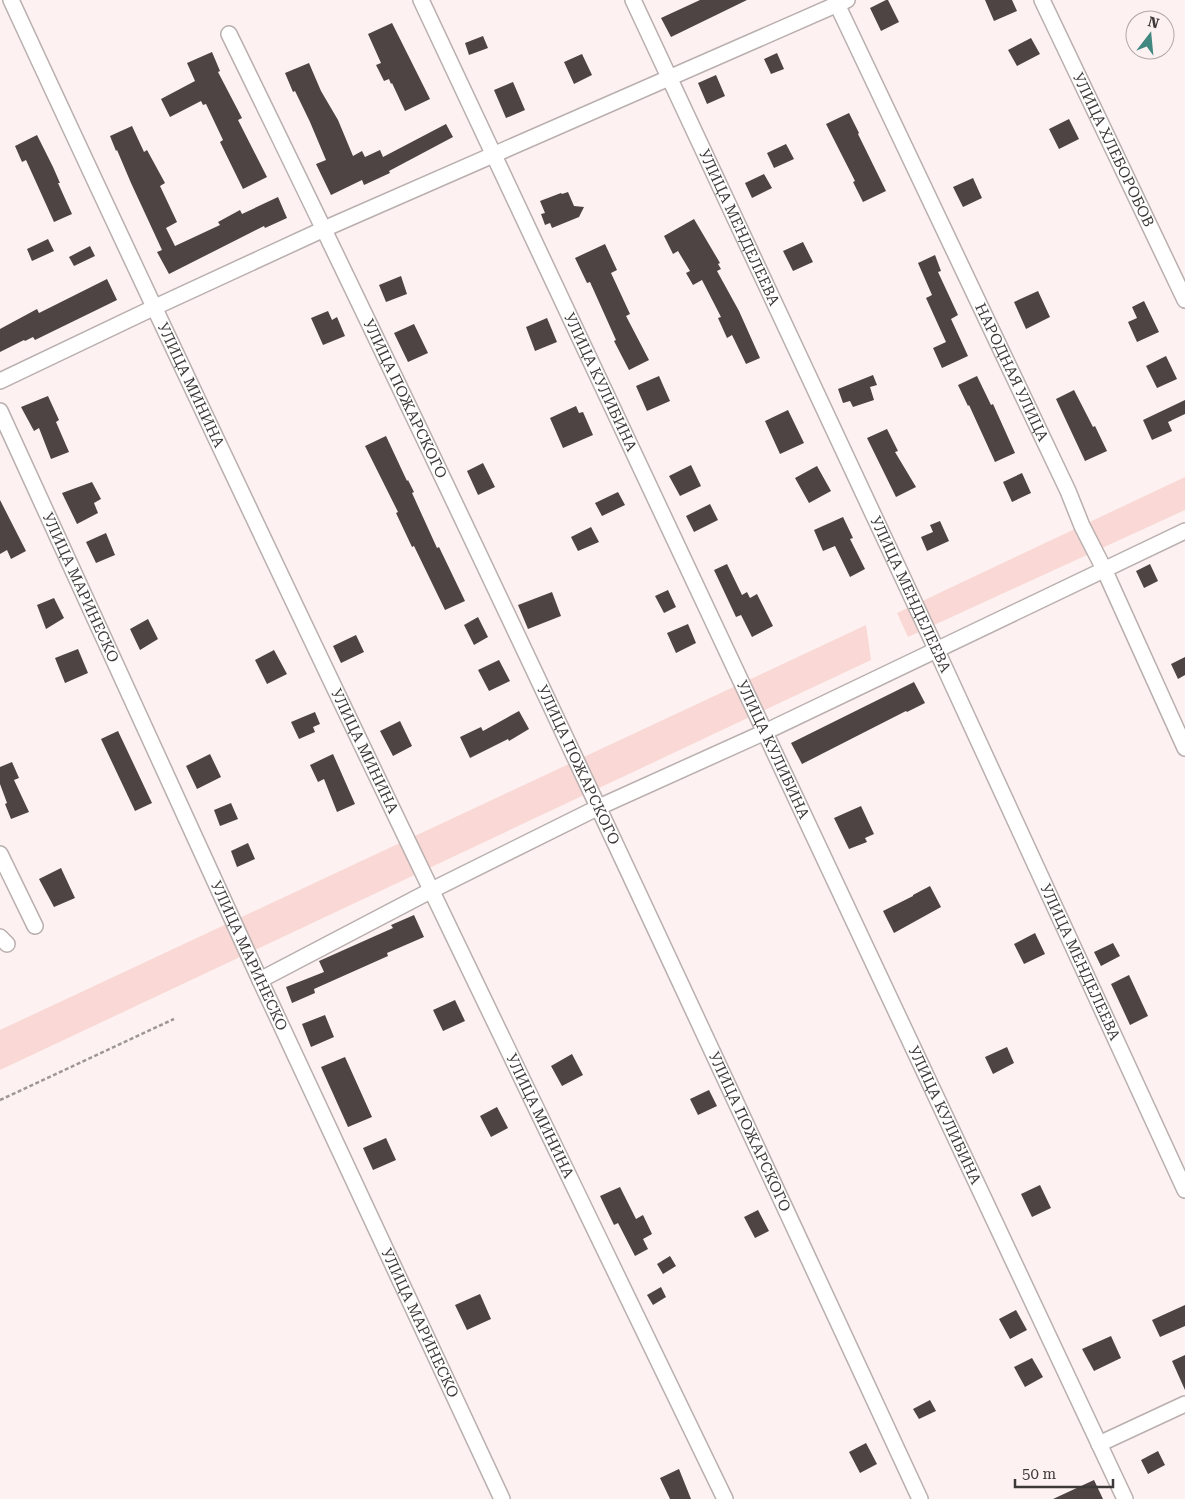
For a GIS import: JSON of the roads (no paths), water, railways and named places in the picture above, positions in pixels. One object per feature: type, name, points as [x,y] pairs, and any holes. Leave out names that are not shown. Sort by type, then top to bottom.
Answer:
[{"type":"street","name":"УЛИЦА МИНИНА","points":[[11,0],[153,308],[430,891],[725,1499]]},
{"type":"street","name":"УЛИЦА КУЛИБИНА","points":[[421,0],[1125,1499]]},
{"type":"street","name":"УЛИЦА МЕНДЕЛЕЕВА","points":[[632,0],[937,651],[1185,1190]]},
{"type":"street","name":"УЛИЦА ХЛЕБОРОБОВ","points":[[1042,0],[1185,300]]},
{"type":"street","points":[[0,382],[153,308],[324,229],[840,2]]},
{"type":"street","name":"НАРОДНАЯ УЛИЦА","points":[[840,2],[1068,490],[1082,526],[1104,569],[1185,748]]},
{"type":"street","name":"УЛИЦА ПОЖАРСКОГО","points":[[229,34],[599,807],[920,1499]]},
{"type":"street","name":"УЛИЦА МАРИНЕСКО","points":[[0,411],[260,980],[502,1499]]},
{"type":"street","points":[[260,980],[430,891],[599,807],[937,651],[1185,531]]},
{"type":"street","points":[[0,854],[35,926]]},
{"type":"street","points":[[1099,1444],[1185,1404]]}]
